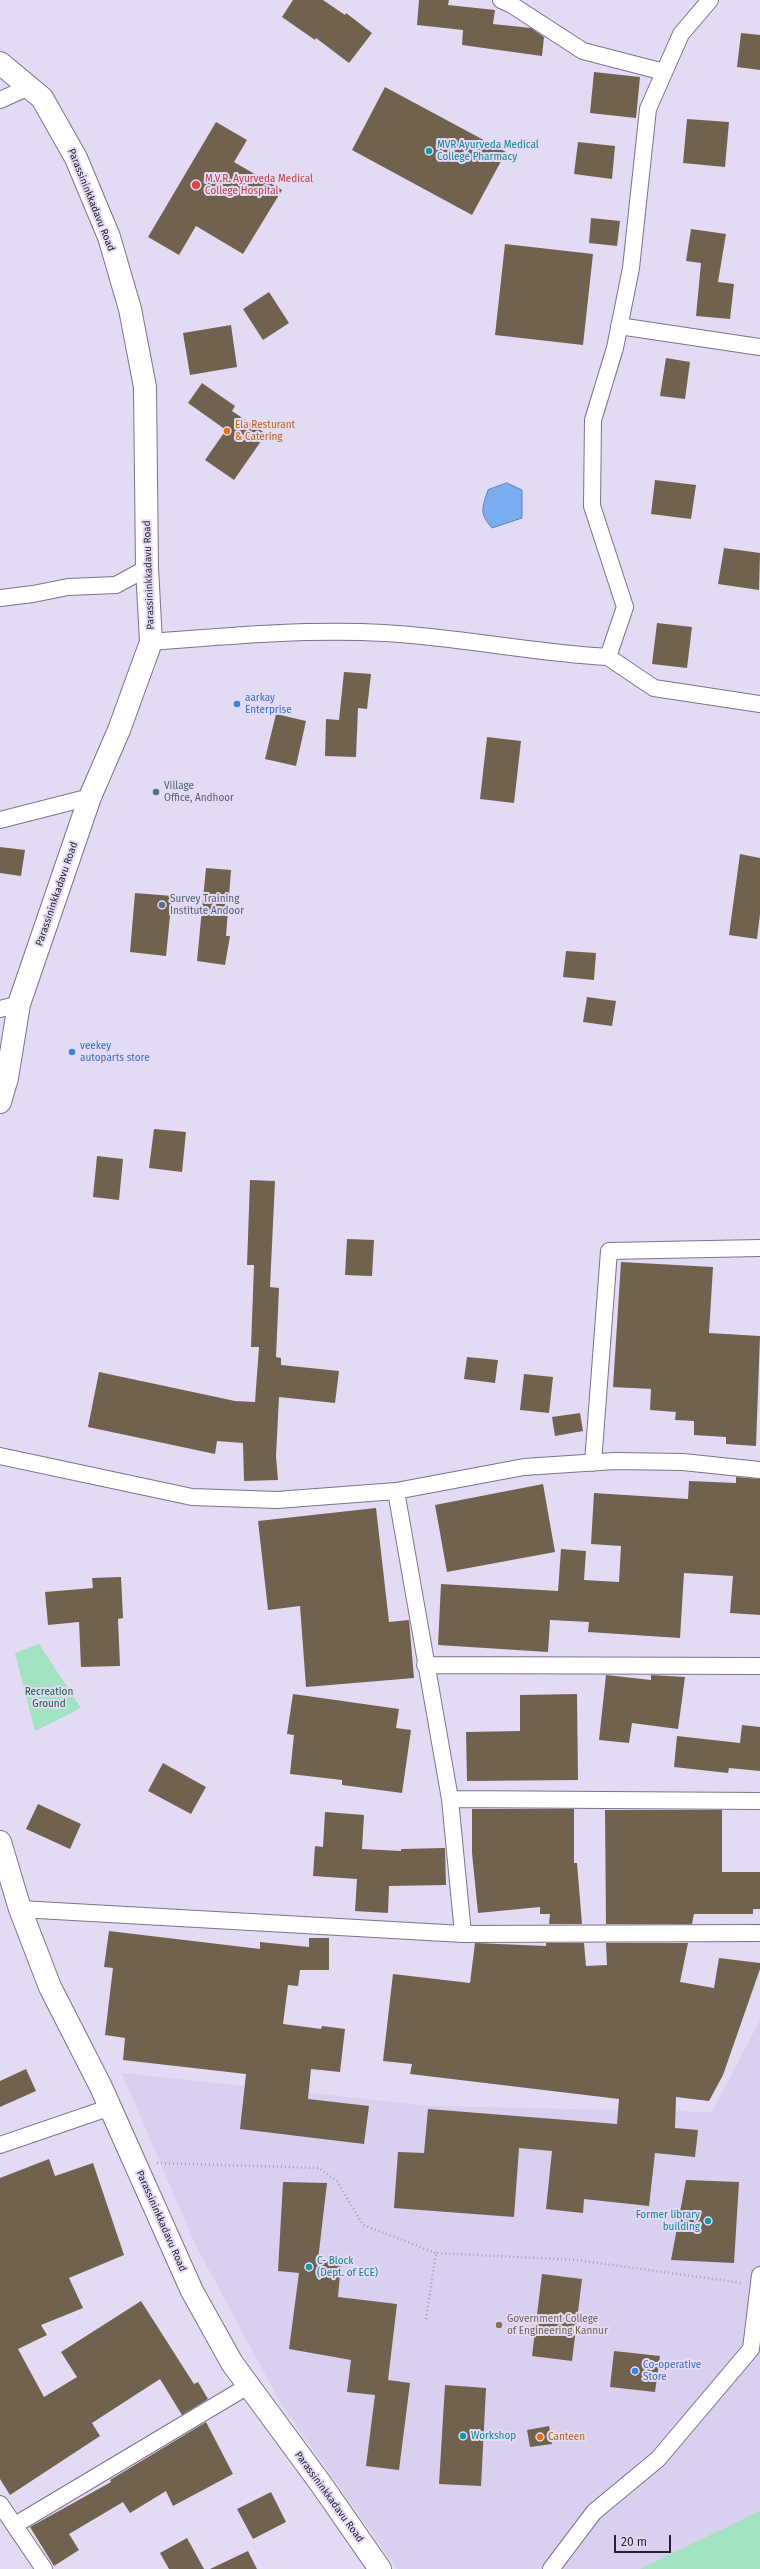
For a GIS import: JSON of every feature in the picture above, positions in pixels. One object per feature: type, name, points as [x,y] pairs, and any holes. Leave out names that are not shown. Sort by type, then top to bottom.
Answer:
[{"type":"main road","name":"Parassininkkadavu Road","points":[[0,63],[42,98],[76,158],[109,237],[130,309],[145,387],[147,568],[151,642],[119,730],[90,797],[9,1006],[7,1078],[0,1102]]},
{"type":"main road","name":"Parassininkkadavu Road","points":[[0,1842],[20,1909],[50,1987],[110,2107],[192,2291],[232,2363],[380,2569]]},
{"type":"street","points":[[501,0],[512,5],[583,52],[664,72]]},
{"type":"street","points":[[608,657],[625,607],[611,560],[592,506],[593,420],[619,326],[631,268],[648,110],[681,34],[710,0]]},
{"type":"street","points":[[0,100],[29,87]]},
{"type":"street","points":[[619,326],[760,347]]},
{"type":"street","points":[[0,598],[33,594],[68,587],[116,585],[147,568]]},
{"type":"street","points":[[151,642],[314,632],[383,633],[445,637],[571,655],[608,657],[654,688],[760,704]]},
{"type":"street","points":[[0,820],[90,797]]},
{"type":"street","points":[[593,1463],[609,1251],[760,1248]]},
{"type":"street","points":[[0,1456],[192,1497],[277,1500],[396,1491],[524,1467],[593,1463],[683,1462],[760,1470]]},
{"type":"street","points":[[396,1491],[425,1665],[450,1799],[463,1934]]},
{"type":"street","points":[[425,1665],[760,1666]]},
{"type":"street","points":[[450,1799],[760,1801]]},
{"type":"street","points":[[20,1909],[463,1934],[760,1933]]},
{"type":"street","points":[[0,2145],[110,2107]]},
{"type":"street","points":[[551,2569],[594,2512],[658,2459],[751,2349],[759,2280]]},
{"type":"street","points":[[15,2525],[248,2386]]},
{"type":"street","points":[[0,2504],[44,2569]]},
{"type":"path","points":[[134,2162],[319,2168],[337,2181],[363,2225],[436,2253],[577,2260],[759,2280]]},
{"type":"path","points":[[426,2319],[436,2253]]},
{"type":"shaded area","name":"Government College of Engineering Kannur","points":[[760,2020],[760,2569],[397,2569],[281,2404],[196,2246],[122,2073],[431,2106],[712,2112]]},
{"type":"green space","name":"Recreation Ground","points":[[39,1644],[81,1708],[35,1731],[15,1653]]},
{"type":"green space","points":[[760,2511],[760,2569],[640,2569]]},
{"type":"water","points":[[507,483],[522,490],[522,518],[492,528],[483,514],[483,506],[488,490]]},
{"type":"building","points":[[293,0],[323,0],[345,15],[346,13],[372,33],[349,63],[316,38],[315,40],[282,17]]},
{"type":"building","points":[[419,0],[449,0],[448,5],[495,10],[493,24],[531,28],[544,37],[542,56],[462,45],[463,30],[417,25]]},
{"type":"building","points":[[741,33],[760,35],[760,70],[737,67]]},
{"type":"building","points":[[594,72],[640,77],[636,118],[590,113]]},
{"type":"building","name":"MVR Ayurveda Medical College Pharmacy","points":[[385,87],[506,152],[472,215],[352,150]]},
{"type":"building","points":[[687,119],[729,122],[725,167],[683,163]]},
{"type":"building","points":[[216,122],[247,140],[234,162],[282,190],[243,254],[196,226],[179,255],[148,237]]},
{"type":"building","points":[[578,142],[615,146],[612,179],[574,174]]},
{"type":"building","points":[[591,218],[620,221],[617,246],[589,243]]},
{"type":"building","points":[[691,229],[726,234],[718,282],[734,284],[730,319],[696,316],[701,263],[686,261]]},
{"type":"building","points":[[505,244],[593,254],[583,345],[495,335]]},
{"type":"building","points":[[269,292],[289,323],[263,340],[243,309]]},
{"type":"building","points":[[231,325],[237,367],[190,375],[183,333]]},
{"type":"building","points":[[666,358],[690,362],[685,399],[660,396]]},
{"type":"building","points":[[202,383],[235,406],[232,411],[266,434],[234,480],[205,460],[226,430],[188,403]]},
{"type":"building","points":[[655,480],[696,485],[691,519],[651,514]]},
{"type":"building","points":[[724,548],[760,553],[759,590],[718,584]]},
{"type":"building","points":[[657,623],[692,627],[687,668],[652,664]]},
{"type":"building","points":[[344,672],[371,674],[367,709],[358,708],[356,757],[325,756],[326,719],[339,720]]},
{"type":"building","points":[[276,714],[306,721],[296,766],[265,759]]},
{"type":"building","points":[[487,737],[521,741],[514,803],[480,799]]},
{"type":"building","points":[[0,847],[25,850],[21,876],[0,873]]},
{"type":"building","points":[[740,854],[760,858],[760,914],[757,939],[729,935]]},
{"type":"building","points":[[206,868],[231,870],[226,936],[230,936],[225,965],[197,961]]},
{"type":"building","points":[[135,893],[172,896],[166,956],[130,952]]},
{"type":"building","points":[[566,951],[596,953],[594,980],[563,977]]},
{"type":"building","points":[[587,997],[616,1001],[612,1026],[583,1022]]},
{"type":"building","points":[[154,1129],[186,1132],[182,1172],[149,1168]]},
{"type":"building","points":[[97,1156],[123,1159],[119,1200],[93,1197]]},
{"type":"building","points":[[250,1180],[275,1181],[270,1287],[279,1288],[276,1357],[281,1358],[281,1365],[339,1371],[335,1403],[279,1397],[276,1456],[278,1480],[244,1481],[243,1443],[217,1441],[215,1454],[88,1427],[99,1372],[235,1401],[255,1402],[259,1347],[251,1347],[254,1265],[247,1265]]},
{"type":"building","points":[[347,1239],[374,1240],[372,1276],[345,1275]]},
{"type":"building","points":[[621,1262],[713,1267],[709,1333],[760,1336],[756,1446],[726,1444],[726,1437],[694,1435],[694,1421],[675,1420],[676,1412],[650,1410],[651,1389],[613,1387]]},
{"type":"building","points":[[467,1357],[498,1360],[495,1383],[464,1379]]},
{"type":"building","points":[[524,1374],[553,1377],[549,1413],[520,1410]]},
{"type":"building","points":[[580,1413],[583,1431],[555,1436],[552,1417]]},
{"type":"building","points":[[736,1477],[760,1479],[760,1615],[730,1613],[733,1576],[684,1573],[680,1638],[588,1632],[589,1622],[550,1620],[548,1652],[438,1645],[441,1584],[558,1591],[561,1549],[586,1551],[584,1580],[619,1582],[621,1546],[591,1544],[594,1493],[688,1499],[689,1481],[736,1483]]},
{"type":"building","points":[[543,1484],[555,1552],[447,1572],[435,1505]]},
{"type":"building","points":[[376,1508],[389,1622],[409,1620],[414,1678],[306,1687],[300,1606],[268,1610],[258,1521]]},
{"type":"building","points":[[121,1577],[123,1618],[118,1619],[120,1666],[81,1667],[79,1622],[48,1625],[45,1592],[93,1588],[92,1578]]},
{"type":"building","points":[[606,1675],[651,1680],[651,1675],[685,1677],[678,1729],[632,1723],[629,1743],[599,1740]]},
{"type":"building","points":[[293,1694],[399,1709],[396,1728],[411,1730],[402,1793],[342,1785],[342,1780],[290,1774],[294,1735],[287,1734]]},
{"type":"building","points":[[577,1694],[578,1780],[467,1781],[466,1732],[520,1731],[520,1695]]},
{"type":"building","points":[[742,1725],[760,1727],[760,1771],[729,1768],[728,1773],[674,1767],[677,1736],[740,1743]]},
{"type":"building","points":[[163,1763],[206,1787],[191,1814],[148,1791]]},
{"type":"building","points":[[38,1804],[81,1824],[70,1849],[26,1829]]},
{"type":"building","points":[[472,1809],[574,1809],[574,1863],[577,1863],[582,1924],[549,1924],[550,1914],[540,1914],[540,1907],[478,1913],[472,1853]]},
{"type":"building","points":[[605,1810],[722,1810],[722,1872],[760,1872],[760,1909],[753,1909],[753,1914],[694,1914],[692,1924],[606,1924]]},
{"type":"building","points":[[325,1812],[364,1815],[362,1849],[401,1851],[401,1849],[445,1848],[446,1885],[389,1886],[388,1913],[355,1911],[357,1879],[313,1876],[315,1846],[323,1847]]},
{"type":"building","points":[[109,1931],[260,1949],[260,1942],[309,1947],[309,1938],[329,1938],[329,1970],[300,1970],[298,1986],[288,1985],[283,2024],[321,2029],[322,2026],[345,2029],[340,2072],[311,2069],[308,2099],[369,2106],[364,2144],[240,2129],[246,2074],[123,2060],[125,2038],[105,2035],[113,1968],[104,1967]]},
{"type":"building","points":[[475,1943],[546,1946],[546,1943],[584,1943],[586,1966],[607,1965],[606,1943],[688,1943],[680,1982],[714,1988],[719,1958],[760,1963],[760,1969],[723,2075],[709,2101],[676,2097],[675,2128],[698,2130],[695,2157],[655,2153],[649,2206],[584,2199],[583,2213],[546,2209],[552,2151],[519,2148],[514,2217],[394,2208],[398,2152],[424,2153],[428,2109],[617,2124],[619,2099],[410,2074],[412,2064],[383,2061],[393,1974],[470,1983]]},
{"type":"building","points":[[26,2069],[36,2091],[0,2107],[0,2081]]},
{"type":"building","points":[[49,2159],[55,2176],[93,2163],[124,2255],[69,2278],[83,2308],[41,2325],[47,2335],[18,2349],[44,2397],[77,2377],[61,2352],[141,2301],[194,2384],[198,2382],[208,2399],[182,2415],[160,2379],[92,2423],[100,2436],[10,2495],[0,2479],[0,2178]]},
{"type":"building","name":"Former library building","points":[[686,2180],[739,2182],[734,2263],[671,2260]]},
{"type":"building","points":[[283,2182],[327,2183],[318,2260],[341,2263],[338,2297],[397,2304],[388,2380],[410,2383],[399,2470],[366,2466],[375,2395],[347,2392],[351,2360],[289,2349],[299,2273],[278,2271]]},
{"type":"building","points":[[542,2274],[582,2279],[572,2361],[532,2356]]},
{"type":"building","name":"Co-operative Store","points":[[614,2351],[660,2356],[655,2392],[610,2387]]},
{"type":"building","name":"Workshop","points":[[445,2385],[486,2388],[481,2486],[439,2484]]},
{"type":"building","points":[[206,2422],[233,2474],[173,2506],[166,2491],[130,2513],[123,2502],[69,2534],[79,2550],[54,2566],[30,2527],[111,2482],[110,2480]]},
{"type":"building","name":"Canteen","points":[[549,2426],[552,2444],[530,2447],[527,2430]]},
{"type":"building","points":[[271,2492],[286,2522],[253,2539],[237,2509]]},
{"type":"building","points":[[187,2538],[204,2569],[169,2569],[160,2553]]},
{"type":"building","points":[[248,2551],[257,2569],[210,2569]]},
{"type":"place","name":"MVR Ayurveda Medical College Pharmacy","points":[[429,151]]},
{"type":"place","name":"M.V.R. Ayurveda Medical College Hospital","points":[[196,185]]},
{"type":"place","name":"Ela Resturant & Catering","points":[[227,431]]},
{"type":"place","name":"aarkay Enterprise","points":[[237,704]]},
{"type":"place","name":"Village Office, Andhoor","points":[[156,792]]},
{"type":"place","name":"Survey Training Institute Andoor","points":[[162,905]]},
{"type":"place","name":"veekey autoparts store","points":[[72,1052]]},
{"type":"place","name":"Former library building","points":[[708,2221]]},
{"type":"place","name":"C- Block (Dept. of ECE)","points":[[309,2267]]},
{"type":"place","name":"Government College of Engineering Kannur","points":[[499,2325]]},
{"type":"place","name":"Co-operative Store","points":[[635,2371]]},
{"type":"place","name":"Workshop","points":[[463,2436]]},
{"type":"place","name":"Canteen","points":[[540,2437]]}]
